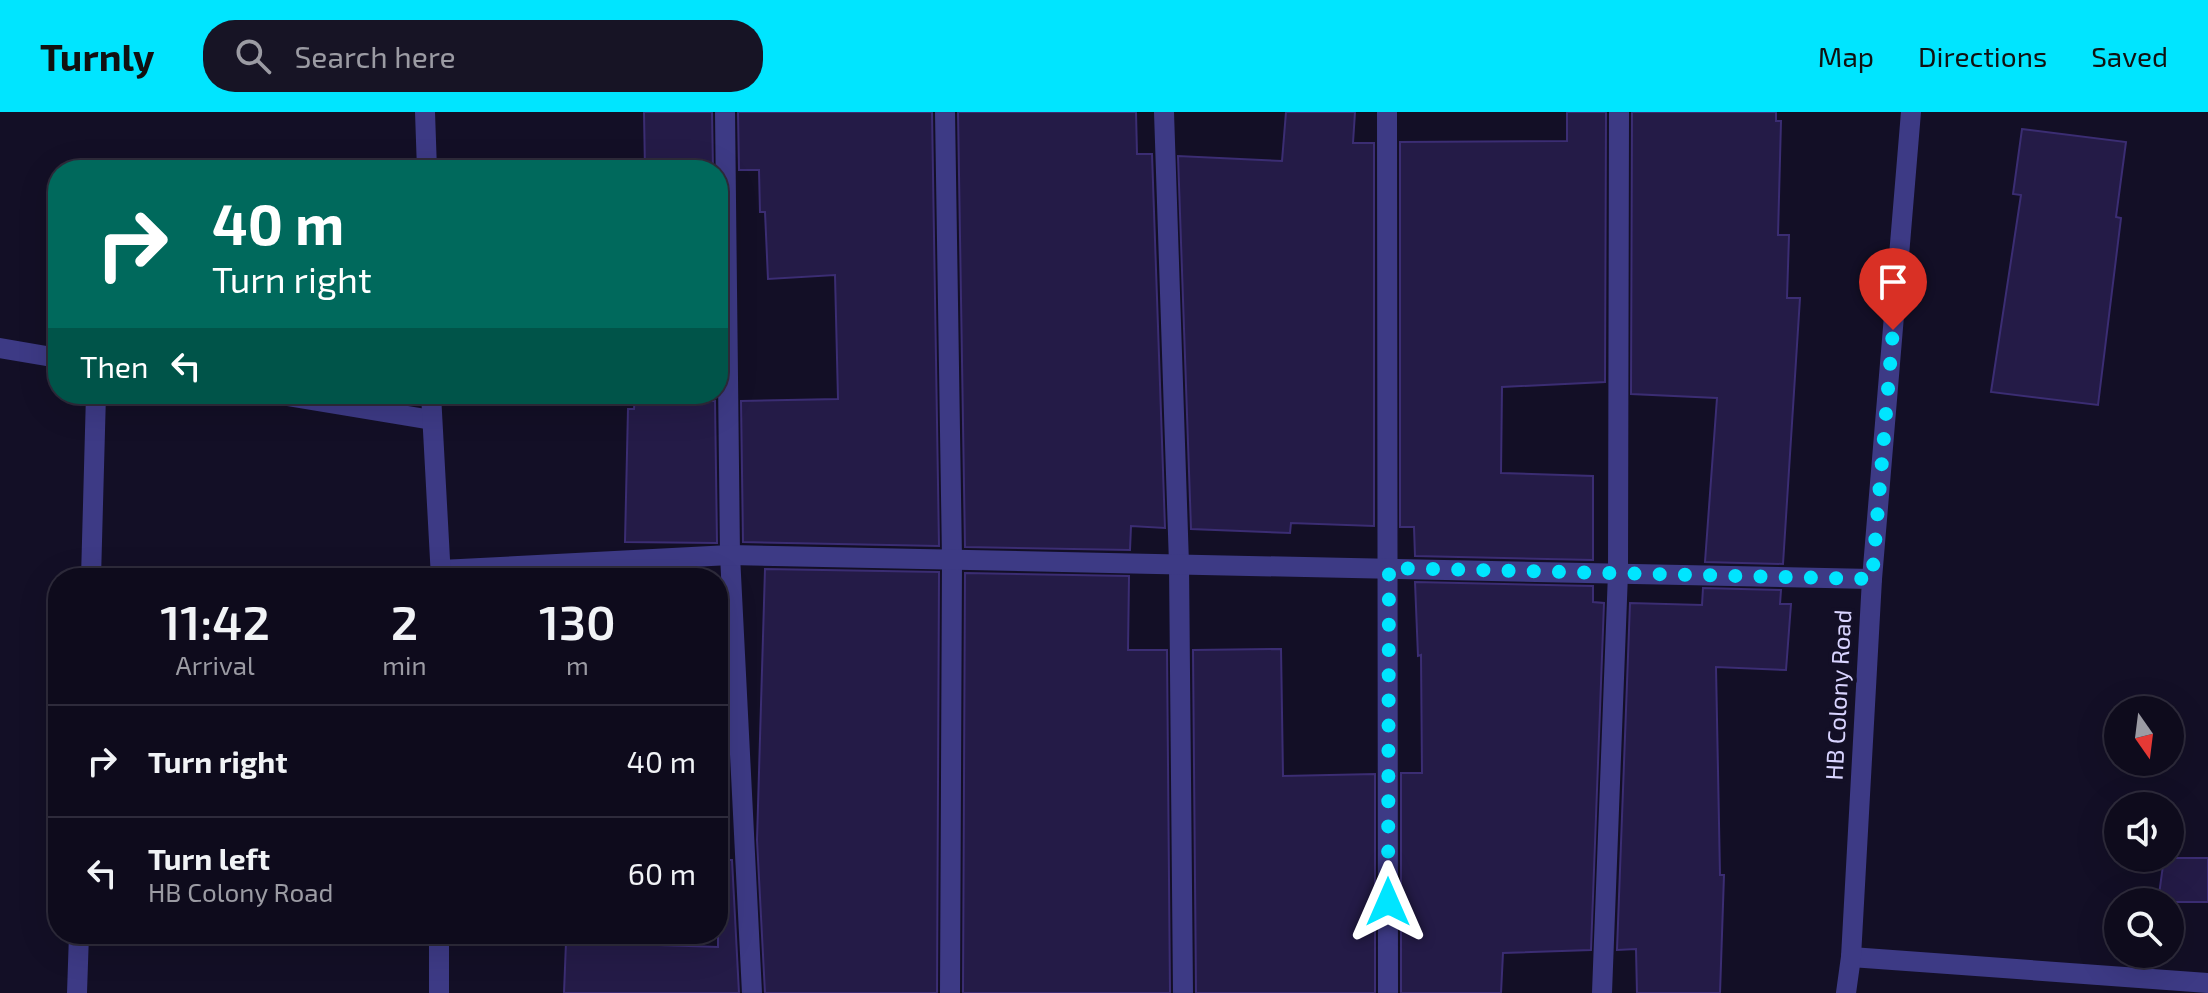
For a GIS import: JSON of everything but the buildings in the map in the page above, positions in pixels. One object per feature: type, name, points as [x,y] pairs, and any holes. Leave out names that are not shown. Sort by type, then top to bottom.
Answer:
[{"type":"street","points":[[425,112],[427,160]]},
{"type":"street","points":[[725,112],[726,160]]},
{"type":"street","points":[[945,112],[952,559],[950,993]]},
{"type":"street","points":[[1164,112],[1179,564],[1183,993]]},
{"type":"street","points":[[1387,112],[1388,993]]},
{"type":"street","points":[[1602,993],[1618,573],[1619,112]]},
{"type":"street","name":"HB Colony Road","points":[[1846,993],[1851,957],[1872,579],[1911,112]]},
{"type":"street","points":[[0,348],[48,356]]},
{"type":"street","points":[[728,378],[730,555],[752,993]]},
{"type":"street","points":[[91,568],[96,404]]},
{"type":"street","points":[[335,404],[432,420]]},
{"type":"street","points":[[431,404],[441,568]]},
{"type":"street","points":[[532,568],[730,555],[1872,579]]},
{"type":"street","points":[[77,993],[79,944]]},
{"type":"street","points":[[439,944],[439,993]]},
{"type":"street","points":[[1851,957],[2199,986]]},
{"type":"route","points":[[1388,902],[1389,568],[1872,579],[1893,330]]}]
